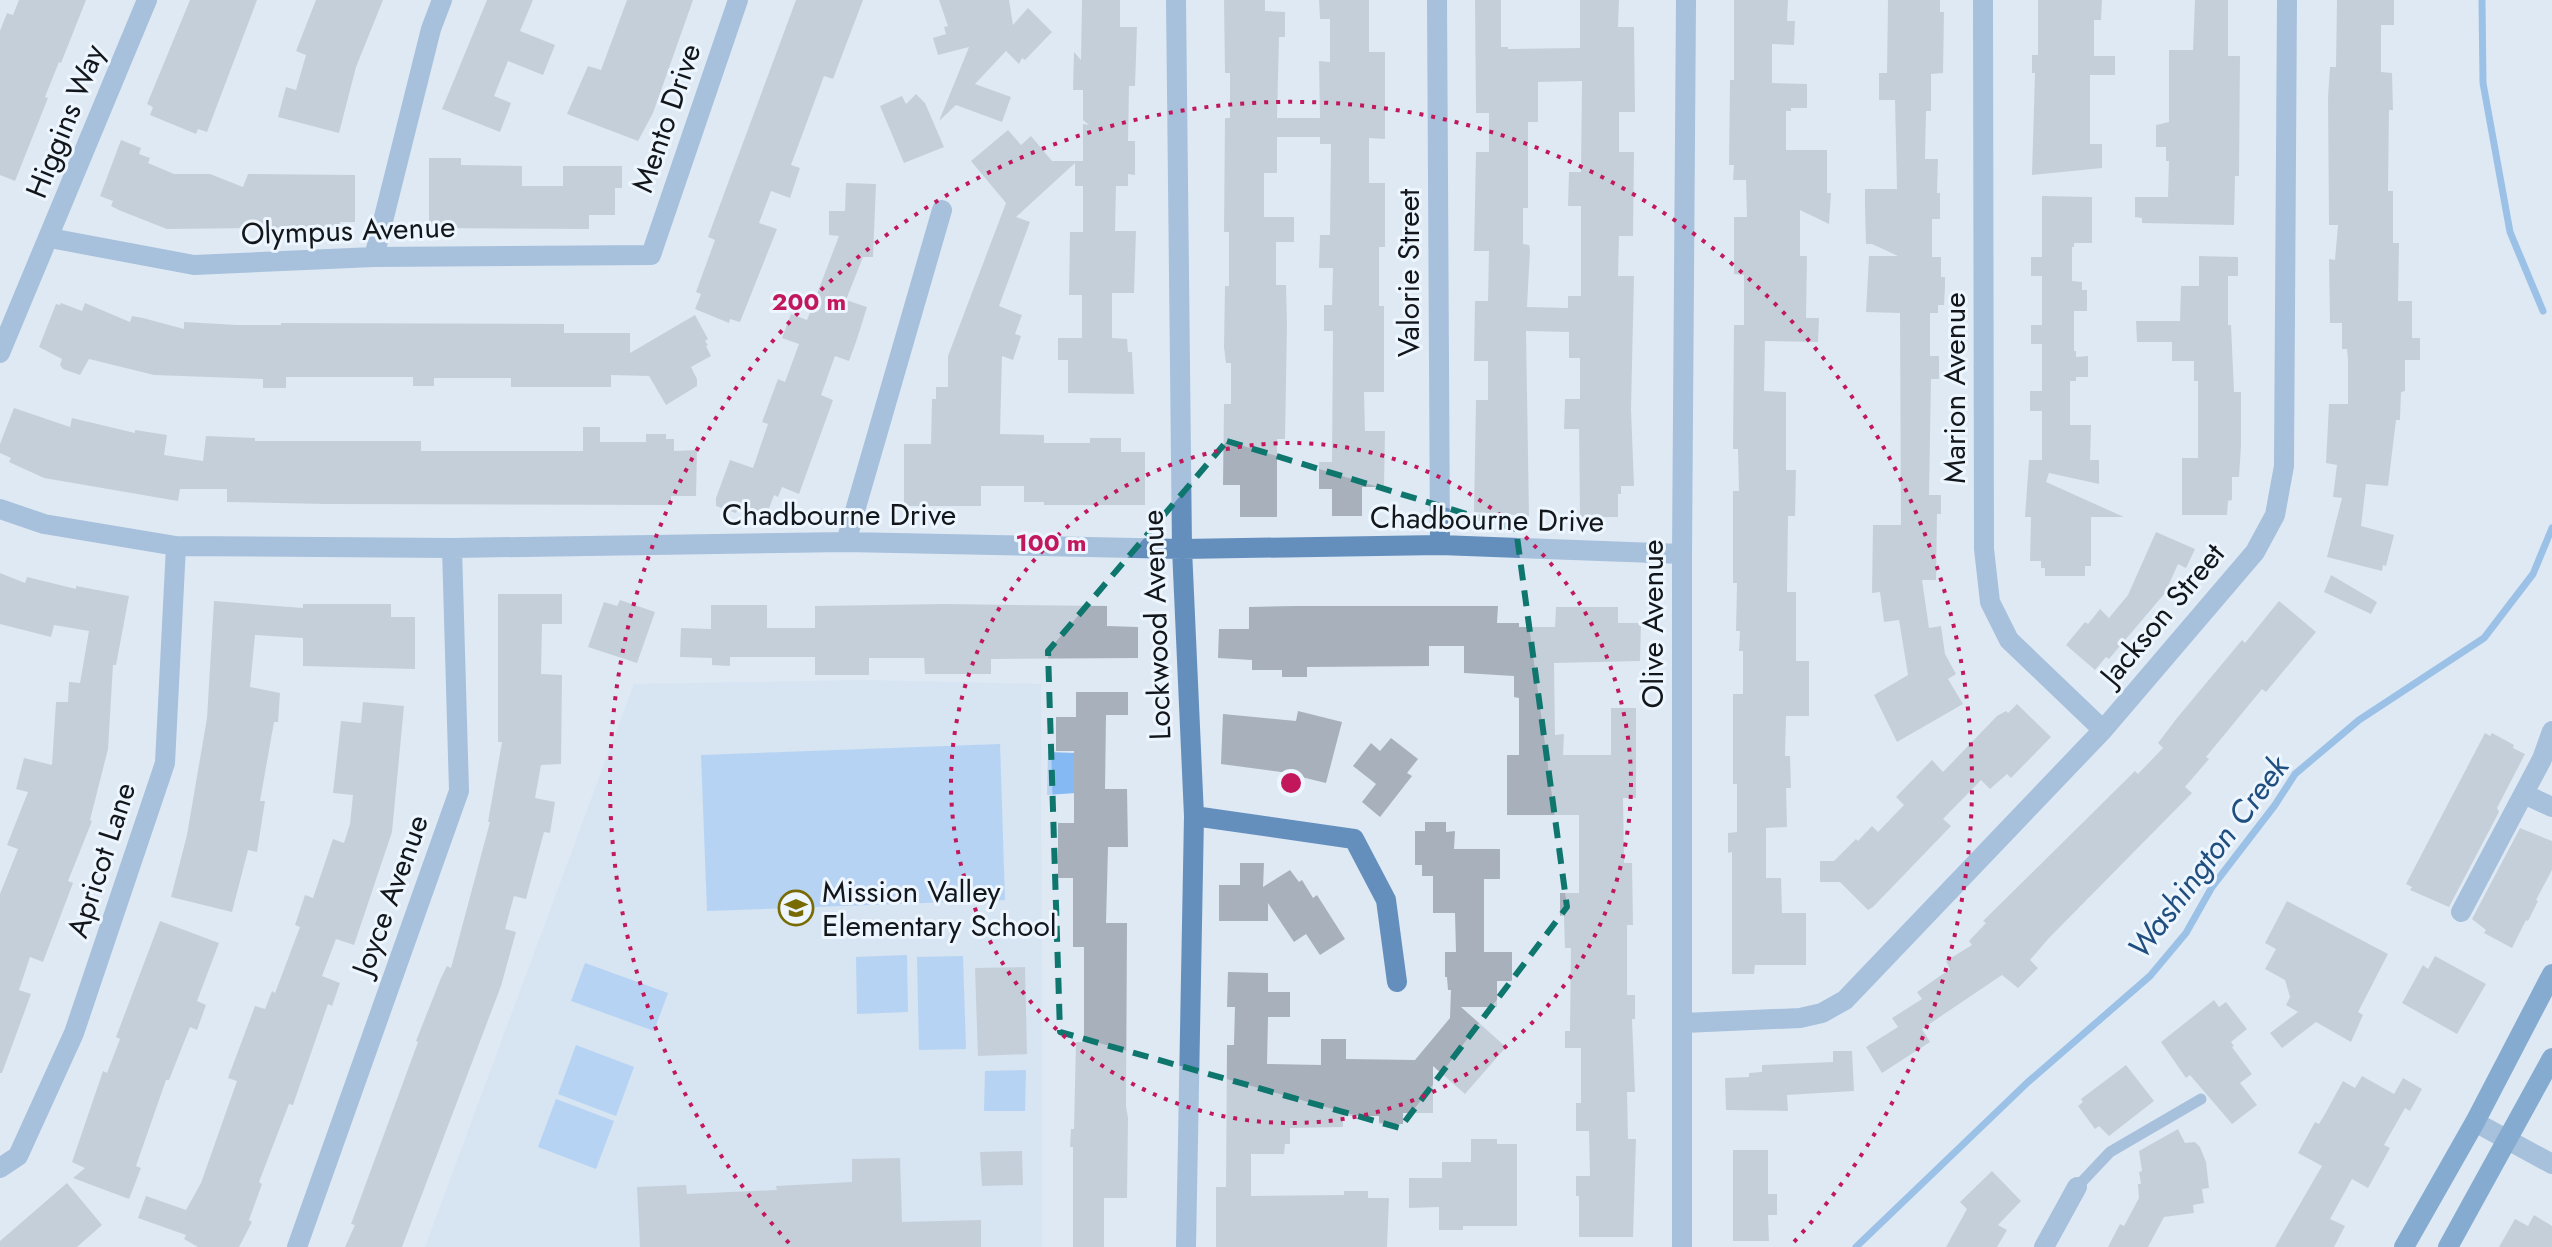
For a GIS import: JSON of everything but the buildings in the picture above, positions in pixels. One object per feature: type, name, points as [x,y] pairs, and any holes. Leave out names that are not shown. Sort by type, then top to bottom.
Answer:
[{"type":"main road","points":[[2404,1247],[2475,1122],[2552,974]]},
{"type":"main road","points":[[2448,1247],[2552,1058]]},
{"type":"street","name":"Higgins Way","points":[[0,353],[147,0]]},
{"type":"street","points":[[374,257],[431,29],[442,0]]},
{"type":"street","name":"Mento Drive","points":[[651,255],[738,0]]},
{"type":"street","name":"Lockwood Avenue","points":[[1176,0],[1182,549],[1194,816],[1186,1247]]},
{"type":"street","name":"Valorie Street","points":[[1437,0],[1440,545]]},
{"type":"street","name":"Olive Avenue","points":[[1682,1247],[1686,0]]},
{"type":"street","name":"Marion Avenue","points":[[1983,0],[1984,549],[1990,602],[2009,640],[2103,730]]},
{"type":"street","name":"Jackson Street","points":[[1684,1023],[1800,1018],[1822,1013],[1845,1000],[2103,730],[2255,552],[2275,515],[2284,466],[2287,0]]},
{"type":"street","points":[[846,542],[942,210]]},
{"type":"street","name":"Olympus Avenue","points":[[50,238],[194,265],[374,257],[651,255]]},
{"type":"street","name":"Chadbourne Drive","points":[[0,509],[44,524],[176,546],[452,548],[846,542],[1182,549],[1440,545],[1682,554]]},
{"type":"street","name":"Apricot Lane","points":[[0,1168],[18,1156],[74,1033],[165,763],[176,546]]},
{"type":"street","name":"Joyce Avenue","points":[[297,1247],[459,791],[452,548]]},
{"type":"street","points":[[2461,912],[2542,759],[2552,731]]},
{"type":"street","points":[[2524,794],[2552,807]]},
{"type":"street","points":[[1194,816],[1354,839],[1386,900],[1397,982]]},
{"type":"street","points":[[2475,1122],[2552,1164]]},
{"type":"street","points":[[2044,1247],[2077,1187]]},
{"type":"lane","points":[[2077,1187],[2110,1152],[2201,1099]]},
{"type":"highlighted area","points":[[1227,441],[1516,529],[1567,907],[1400,1128],[1060,1032],[1048,651]]},
{"type":"shaded area","name":"Mission Valley Elementary School","points":[[867,680],[1041,684],[1042,1247],[425,1247],[634,684]]},
{"type":"shaded area","points":[[1000,744],[1005,900],[707,911],[701,755]]},
{"type":"shaded area","points":[[1048,752],[1076,753],[1076,793],[1047,795]]},
{"type":"shaded area","points":[[907,955],[908,1012],[857,1014],[856,957]]},
{"type":"shaded area","points":[[963,956],[966,1049],[919,1050],[917,957]]},
{"type":"shaded area","points":[[585,963],[668,993],[654,1031],[571,1001]]},
{"type":"shaded area","points":[[576,1045],[634,1067],[616,1116],[558,1094]]},
{"type":"shaded area","points":[[1026,1070],[1025,1111],[984,1111],[985,1071]]},
{"type":"shaded area","points":[[556,1099],[614,1121],[596,1169],[538,1147]]},
{"type":"waterway","name":"Washington Creek","points":[[2482,0],[2483,83],[2510,232],[2543,311]]},
{"type":"waterway","name":"Washington Creek","points":[[1856,1247],[2028,1082],[2150,976],[2186,933],[2212,887],[2295,774],[2359,720],[2484,638],[2533,574],[2552,528]]},
{"type":"place","name":"Mission Valley Elementary School","points":[[796,908]]}]
